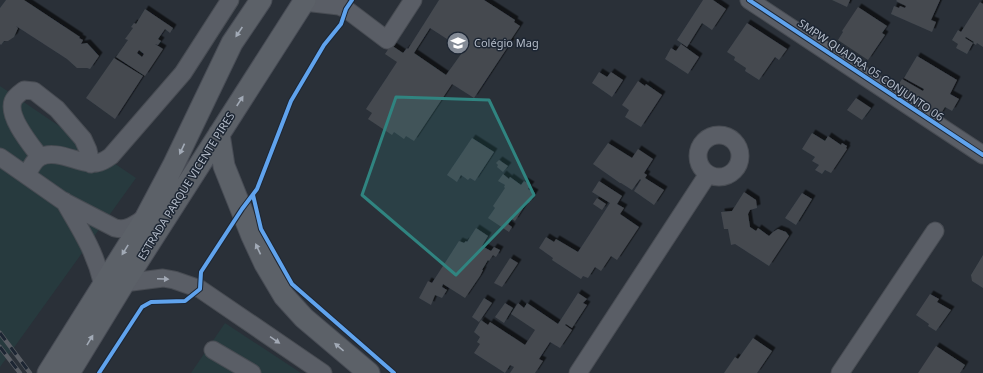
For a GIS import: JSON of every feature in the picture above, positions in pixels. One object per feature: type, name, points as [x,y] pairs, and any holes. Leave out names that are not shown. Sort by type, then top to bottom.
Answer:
[{"type":"main road","name":"ESTRADA PARQUE VICENTE PIRES","points":[[48,373],[146,217],[173,166],[232,43],[261,0]]},
{"type":"main road","name":"ESTRADA PARQUE VICENTE PIRES","points":[[69,373],[218,134],[304,1]]},
{"type":"main road","points":[[218,134],[224,166],[252,236],[265,264],[284,296],[304,318],[369,373]]},
{"type":"street","points":[[27,175],[35,161],[40,156],[62,156],[91,164],[103,161],[111,156],[178,79],[230,0]]},
{"type":"street","points":[[304,1],[337,3],[387,40],[413,0]]},
{"type":"street","name":"SMPW QUADRA 05 CONJUNTO 06","points":[[749,0],[983,155]]},
{"type":"street","points":[[40,156],[23,134],[12,111],[13,102],[24,90],[34,91],[57,109],[83,139],[88,150],[91,164]]},
{"type":"street","points":[[734,134],[740,155],[737,168],[733,173],[720,177],[708,174],[703,169],[698,157],[702,144],[712,136],[734,134]]},
{"type":"street","points":[[0,157],[63,201],[115,228],[122,230],[129,228],[146,217]]},
{"type":"street","points":[[578,373],[708,174]]},
{"type":"street","points":[[63,201],[87,240],[99,267],[103,285]]},
{"type":"street","points":[[840,373],[936,231]]},
{"type":"street","points":[[124,283],[162,278],[174,280],[200,289],[323,373]]},
{"type":"street","points":[[214,350],[252,373]]},
{"type":"highlighted area","points":[[396,97],[489,100],[534,195],[456,275],[362,195]]},
{"type":"green space","points":[[0,86],[136,178],[0,367]]},
{"type":"green space","points":[[225,323],[301,373],[191,373]]},
{"type":"building","points":[[6,0],[24,0],[80,37],[79,38],[83,40],[81,44],[87,43],[99,56],[90,69],[77,68],[67,59],[16,26],[18,28],[14,37],[8,41],[4,41],[1,45],[0,8]]},
{"type":"building","name":"Colégio Mag","points":[[439,0],[484,0],[515,20],[514,22],[520,26],[474,98],[452,84],[414,141],[406,136],[404,139],[394,132],[392,135],[368,119],[372,113],[366,109],[397,62],[385,54],[391,45],[403,53],[407,48],[408,49]],"holes":[[[430,28],[464,50],[446,75],[414,53]]]},
{"type":"building","points":[[703,0],[713,0],[726,9],[712,30],[702,23],[687,47],[677,40]]},
{"type":"building","points":[[832,0],[850,0],[847,7]]},
{"type":"building","points":[[940,0],[931,20],[936,22],[932,32],[891,14],[894,6],[905,8],[906,6],[896,1]]},
{"type":"building","points":[[980,2],[983,4],[983,47],[977,43],[976,45],[973,43],[967,54],[956,48],[958,44],[952,40],[958,30],[961,32]],"holes":[[[966,37],[974,42],[973,43],[965,38]]]},
{"type":"building","points":[[858,7],[887,26],[882,33],[885,35],[868,60],[838,40],[843,32],[842,31]]},
{"type":"building","points":[[145,9],[173,28],[170,33],[165,29],[158,39],[161,41],[158,45],[155,44],[163,49],[145,76],[116,57],[128,40],[125,39],[133,28],[131,27],[134,23],[136,24]],"holes":[[[139,50],[144,54],[142,57],[137,53]]]},
{"type":"building","points":[[747,23],[787,49],[779,60],[775,57],[759,80],[745,71],[746,68],[734,60],[735,57],[727,52]]},
{"type":"building","points":[[681,44],[699,57],[688,74],[665,59],[671,48],[676,51]]},
{"type":"building","points":[[917,56],[957,80],[950,94],[959,99],[952,111],[945,107],[940,115],[895,90],[902,79],[923,91],[924,89],[904,78]]},
{"type":"building","points":[[114,58],[143,76],[115,119],[86,98]]},
{"type":"building","points":[[599,72],[607,77],[611,72],[623,80],[612,97],[592,83]]},
{"type":"building","points":[[638,81],[645,86],[646,84],[662,95],[641,127],[625,117],[629,110],[622,105]]},
{"type":"building","points":[[856,98],[871,108],[862,120],[847,110]]},
{"type":"building","points":[[812,133],[825,141],[828,136],[841,145],[842,143],[847,146],[847,149],[831,173],[825,170],[822,174],[815,170],[819,165],[812,161],[815,157],[802,149]]},
{"type":"building","points":[[472,138],[494,152],[475,181],[470,178],[468,180],[461,175],[457,182],[447,175]]},
{"type":"building","points":[[608,143],[632,158],[638,149],[653,159],[644,173],[647,175],[645,178],[664,190],[654,205],[634,191],[641,180],[640,179],[632,190],[593,164]]},
{"type":"building","points":[[499,160],[508,166],[503,172],[497,167],[498,165],[496,163]]},
{"type":"building","points":[[503,174],[521,185],[524,181],[531,185],[528,189],[535,193],[529,203],[527,202],[515,221],[512,219],[508,224],[512,227],[509,232],[488,218],[495,208],[493,206],[505,188],[505,185],[498,181]]},
{"type":"building","points":[[599,181],[622,196],[617,204],[624,208],[620,214],[639,227],[617,260],[611,256],[601,271],[595,267],[588,278],[583,276],[581,279],[552,260],[553,258],[539,248],[546,237],[554,242],[556,239],[578,252],[610,203],[592,192]]},
{"type":"building","points":[[744,192],[756,200],[757,208],[750,210],[748,214],[750,227],[756,231],[758,228],[769,236],[778,229],[786,232],[789,236],[769,266],[735,244],[731,245],[728,229],[724,229],[721,212],[732,211]]},
{"type":"building","points":[[802,193],[812,199],[796,225],[785,218]]},
{"type":"building","points":[[597,198],[606,204],[602,210],[593,204]]},
{"type":"building","points":[[476,228],[488,236],[482,246],[491,251],[494,247],[500,250],[496,257],[493,255],[489,261],[488,260],[480,276],[465,298],[443,284],[442,287],[447,290],[442,298],[435,295],[431,305],[419,298],[428,281],[432,283],[459,241],[464,243],[466,241],[467,242]]},
{"type":"building","points":[[983,255],[983,288],[972,281],[971,275]]},
{"type":"building","points":[[510,258],[518,263],[502,287],[494,283]]},
{"type":"building","points":[[578,293],[587,299],[583,303],[587,305],[572,328],[566,324],[565,325],[572,330],[560,348],[550,342],[539,359],[543,361],[535,373],[510,373],[514,367],[510,365],[505,373],[474,353],[480,344],[477,342],[480,337],[474,332],[481,320],[488,325],[490,322],[525,345],[535,330],[511,314],[518,303],[524,308],[527,303],[558,324]]},
{"type":"building","points":[[930,294],[939,299],[937,302],[951,310],[936,331],[916,315]]},
{"type":"building","points":[[484,298],[492,303],[479,322],[472,317]]},
{"type":"building","points":[[505,303],[513,308],[504,323],[495,317]]},
{"type":"building","points":[[753,338],[772,351],[757,373],[724,373],[735,357],[738,359]]},
{"type":"building","points":[[936,346],[965,365],[960,373],[918,373]]},
{"type":"railway","points":[[0,333],[30,373]]},
{"type":"railway","points":[[0,347],[20,373]]},
{"type":"cycle path","points":[[99,373],[142,307],[151,302],[185,301],[200,289],[201,272],[242,209],[257,189],[291,101],[324,45],[341,24],[346,9],[352,0]]},
{"type":"cycle path","points":[[749,0],[983,155]]},
{"type":"cycle path","points":[[253,195],[261,229],[292,284],[394,373]]},
{"type":"place","name":"Colégio Mag","points":[[458,43]]}]
